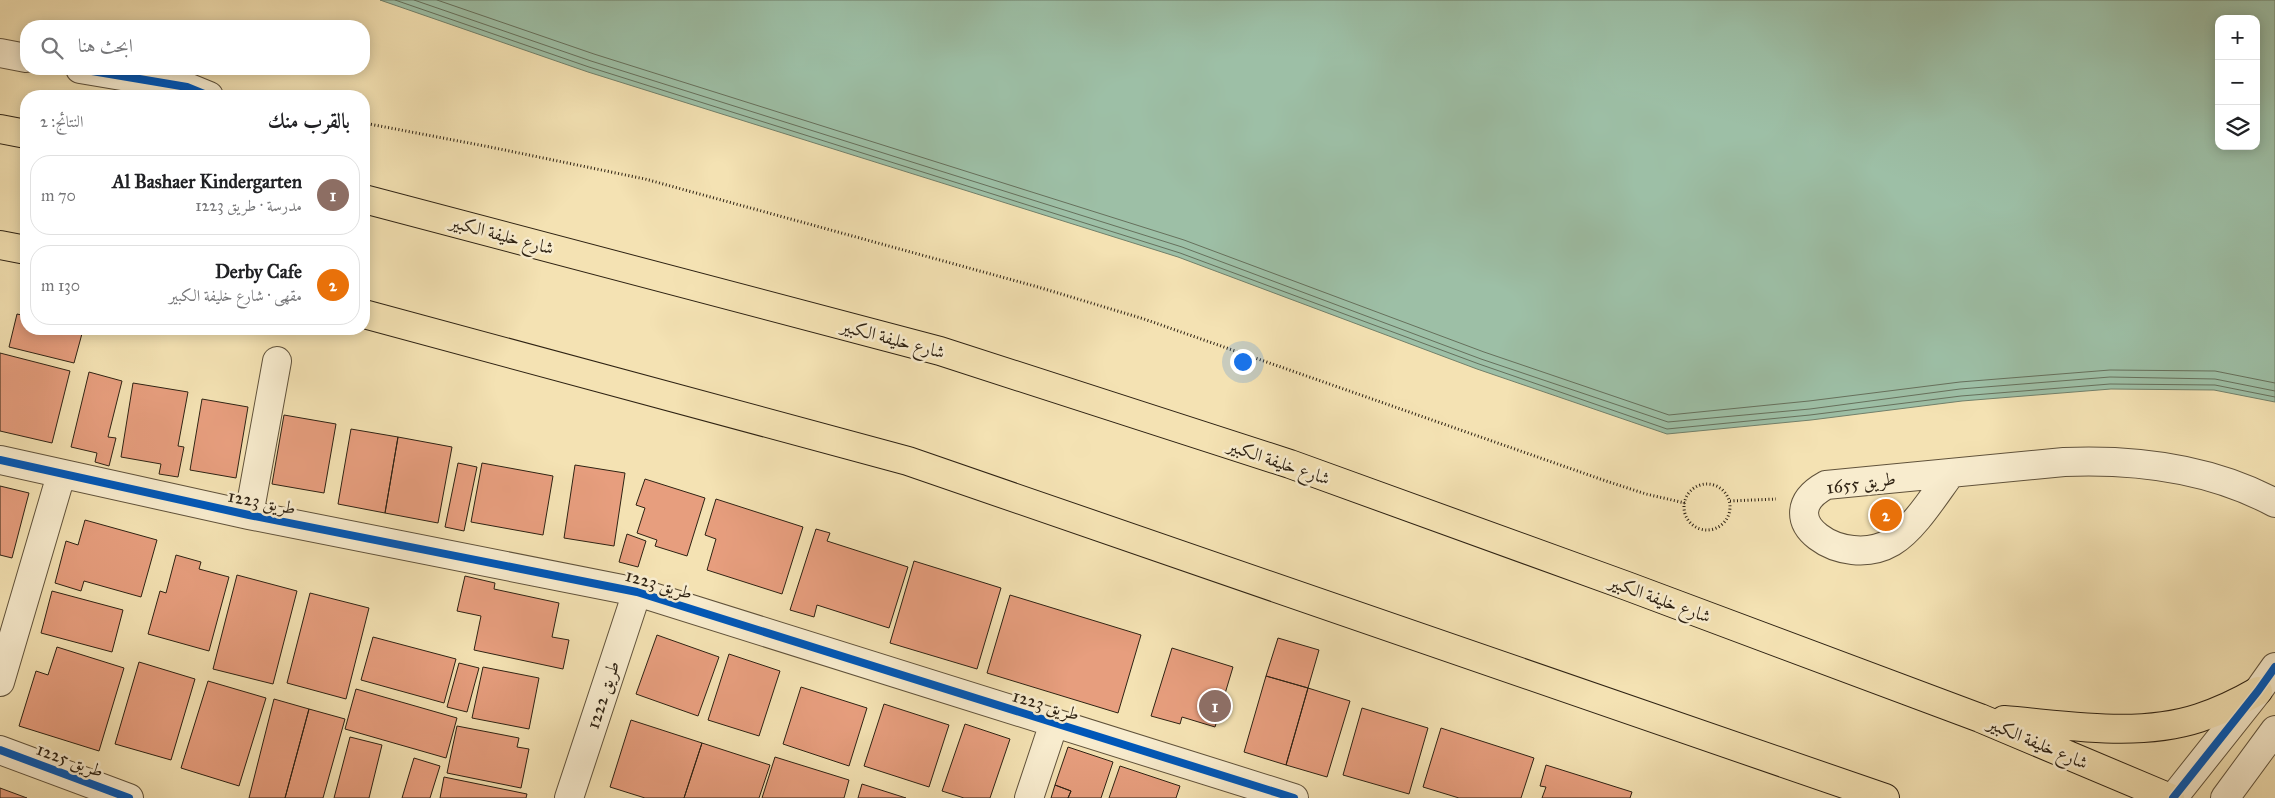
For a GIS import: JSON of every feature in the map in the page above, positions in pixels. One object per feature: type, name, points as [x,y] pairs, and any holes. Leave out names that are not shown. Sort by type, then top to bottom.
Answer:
[{"type":"main road","points":[[0,129],[20,133]]},
{"type":"main road","name":"شارع خليفة الكبير","points":[[370,201],[950,354],[1290,464],[1627,586],[1980,718],[2172,798]]},
{"type":"main road","points":[[0,245],[20,249]]},
{"type":"main road","points":[[370,316],[908,461],[1885,798]]},
{"type":"main road","points":[[1980,718],[2092,727],[2164,726],[2221,710],[2258,691]]},
{"type":"main road","points":[[1837,780],[1857,798]]},
{"type":"street","points":[[0,53],[20,57]]},
{"type":"street","points":[[116,75],[187,87],[194,90]]},
{"type":"street","points":[[249,515],[277,361]]},
{"type":"street","name":"طريق 1223","points":[[0,460],[249,515],[637,592],[1054,723],[1231,788],[1294,798]]},
{"type":"street","name":"طريق 1655","points":[[1951,472],[1919,516],[1893,541],[1868,551],[1837,548],[1822,541],[1809,530],[1805,518],[1806,506],[1811,496],[1826,485],[1951,472],[2064,462],[2102,460],[2140,462],[2177,468],[2219,480],[2275,503]]},
{"type":"street","points":[[0,682],[61,475]]},
{"type":"street","name":"طريق 1222","points":[[569,798],[637,592]]},
{"type":"street","points":[[2172,798],[2275,667]]},
{"type":"street","points":[[1029,798],[1054,723]]},
{"type":"street","points":[[2224,798],[2275,730]]},
{"type":"street","name":"طريق 1225","points":[[0,750],[128,798]]},
{"type":"path","points":[[370,124],[490,146],[645,179],[1038,287],[1144,319],[1606,481],[1646,494],[1685,503]]},
{"type":"path","points":[[1707,484],[1717,486],[1725,492],[1730,501],[1730,511],[1726,521],[1718,528],[1698,529],[1690,522],[1685,513],[1685,503],[1689,493],[1697,486],[1707,484]]},
{"type":"path","points":[[1730,501],[1811,496]]},
{"type":"water","points":[[380,0],[2275,0],[2275,402],[2214,390],[2111,389],[1962,401],[1811,420],[1667,434],[1477,369],[1178,257],[588,72]]},
{"type":"building","points":[[17,314],[20,315],[20,335],[82,335],[74,363],[9,347]]},
{"type":"building","points":[[0,353],[70,371],[52,443],[0,431]]},
{"type":"building","points":[[89,372],[122,381],[108,437],[116,438],[109,466],[95,462],[97,453],[71,447]]},
{"type":"building","points":[[133,383],[188,392],[178,446],[184,447],[178,477],[159,474],[161,464],[121,457]]},
{"type":"building","points":[[202,399],[248,407],[236,478],[190,470]]},
{"type":"building","points":[[284,415],[336,424],[324,493],[272,484]]},
{"type":"building","points":[[351,429],[398,437],[385,513],[338,504]]},
{"type":"building","points":[[398,437],[452,447],[438,523],[385,513]]},
{"type":"building","points":[[458,463],[477,467],[464,531],[445,527]]},
{"type":"building","points":[[482,463],[553,476],[543,535],[471,522]]},
{"type":"building","points":[[575,465],[625,473],[614,546],[564,538]]},
{"type":"building","points":[[645,479],[705,498],[687,556],[655,546],[657,540],[637,533],[645,508],[636,505]]},
{"type":"building","points":[[0,486],[29,493],[12,558],[0,555]]},
{"type":"building","points":[[716,499],[803,527],[782,594],[707,570],[716,539],[705,535]]},
{"type":"building","points":[[85,520],[157,540],[141,597],[84,581],[81,591],[55,583],[66,541],[78,545]]},
{"type":"building","points":[[816,529],[830,533],[827,541],[908,567],[889,628],[817,605],[814,617],[790,610]]},
{"type":"building","points":[[627,534],[646,541],[638,567],[619,562]]},
{"type":"building","points":[[176,555],[201,562],[199,569],[229,577],[209,651],[148,634],[160,591],[166,593]]},
{"type":"building","points":[[914,561],[1001,588],[977,669],[890,643]]},
{"type":"building","points":[[237,575],[297,591],[273,684],[213,669]]},
{"type":"building","points":[[465,576],[495,583],[494,589],[559,603],[552,637],[569,640],[563,669],[474,650],[481,616],[457,611]]},
{"type":"building","points":[[52,591],[123,610],[112,652],[41,633]]},
{"type":"building","points":[[310,593],[369,608],[346,699],[287,683]]},
{"type":"building","points":[[1010,595],[1141,635],[1118,713],[987,673]]},
{"type":"building","points":[[657,635],[719,657],[698,716],[636,694]]},
{"type":"building","points":[[373,637],[456,659],[444,703],[361,680]]},
{"type":"building","points":[[1278,638],[1319,650],[1308,688],[1266,676]]},
{"type":"building","points":[[57,647],[124,668],[99,751],[19,726],[36,671],[48,675]]},
{"type":"building","points":[[1172,648],[1233,667],[1215,727],[1182,717],[1180,724],[1151,716]]},
{"type":"building","points":[[729,654],[780,671],[759,736],[708,720]]},
{"type":"building","points":[[139,662],[195,679],[171,760],[115,744]]},
{"type":"building","points":[[459,663],[479,668],[467,712],[447,707]]},
{"type":"building","points":[[483,667],[539,678],[529,729],[472,718]]},
{"type":"building","points":[[1266,676],[1308,688],[1286,765],[1244,752]]},
{"type":"building","points":[[208,681],[266,698],[239,786],[181,768]]},
{"type":"building","points":[[801,687],[867,708],[849,766],[783,744]]},
{"type":"building","points":[[1308,688],[1350,701],[1327,777],[1286,765]]},
{"type":"building","points":[[356,689],[457,718],[446,758],[345,729]]},
{"type":"building","points":[[274,699],[309,709],[285,798],[249,798]]},
{"type":"building","points":[[884,704],[949,725],[929,787],[864,766]]},
{"type":"building","points":[[1362,708],[1428,728],[1409,794],[1343,775]]},
{"type":"building","points":[[309,709],[345,719],[323,798],[285,798]]},
{"type":"building","points":[[631,720],[702,743],[684,798],[645,798],[610,787]]},
{"type":"building","points":[[965,724],[1010,739],[990,798],[964,798],[942,791]]},
{"type":"building","points":[[457,726],[519,738],[517,747],[529,749],[521,788],[447,773]]},
{"type":"building","points":[[1441,728],[1534,758],[1521,798],[1459,798],[1423,787]]},
{"type":"building","points":[[350,737],[382,745],[369,798],[334,798]]},
{"type":"building","points":[[702,743],[770,765],[759,798],[684,798]]},
{"type":"building","points":[[1068,747],[1113,762],[1101,798],[1068,798],[1071,791],[1055,785]]},
{"type":"building","points":[[775,757],[849,780],[844,798],[762,798]]},
{"type":"building","points":[[414,758],[440,766],[430,798],[402,798]]},
{"type":"building","points":[[1546,765],[1632,792],[1630,798],[1542,798],[1546,787],[1540,786]]},
{"type":"building","points":[[1120,766],[1180,786],[1176,798],[1109,798]]},
{"type":"building","points":[[444,777],[527,794],[526,798],[440,798]]},
{"type":"building","points":[[862,784],[906,798],[858,798]]},
{"type":"building","points":[[1055,785],[1071,791],[1068,798],[1051,798]]},
{"type":"building","points":[[0,788],[27,798],[0,798]]},
{"type":"cycle path","points":[[116,75],[187,87],[194,90]]},
{"type":"cycle path","points":[[0,460],[249,515],[637,592],[1294,798]]},
{"type":"cycle path","points":[[2173,798],[2275,667]]},
{"type":"cycle path","points":[[0,750],[129,798]]},
{"type":"place","name":"Derby Cafe","points":[[1886,515]]},
{"type":"place","name":"Al Bashaer Kindergarten","points":[[1215,706]]}]
